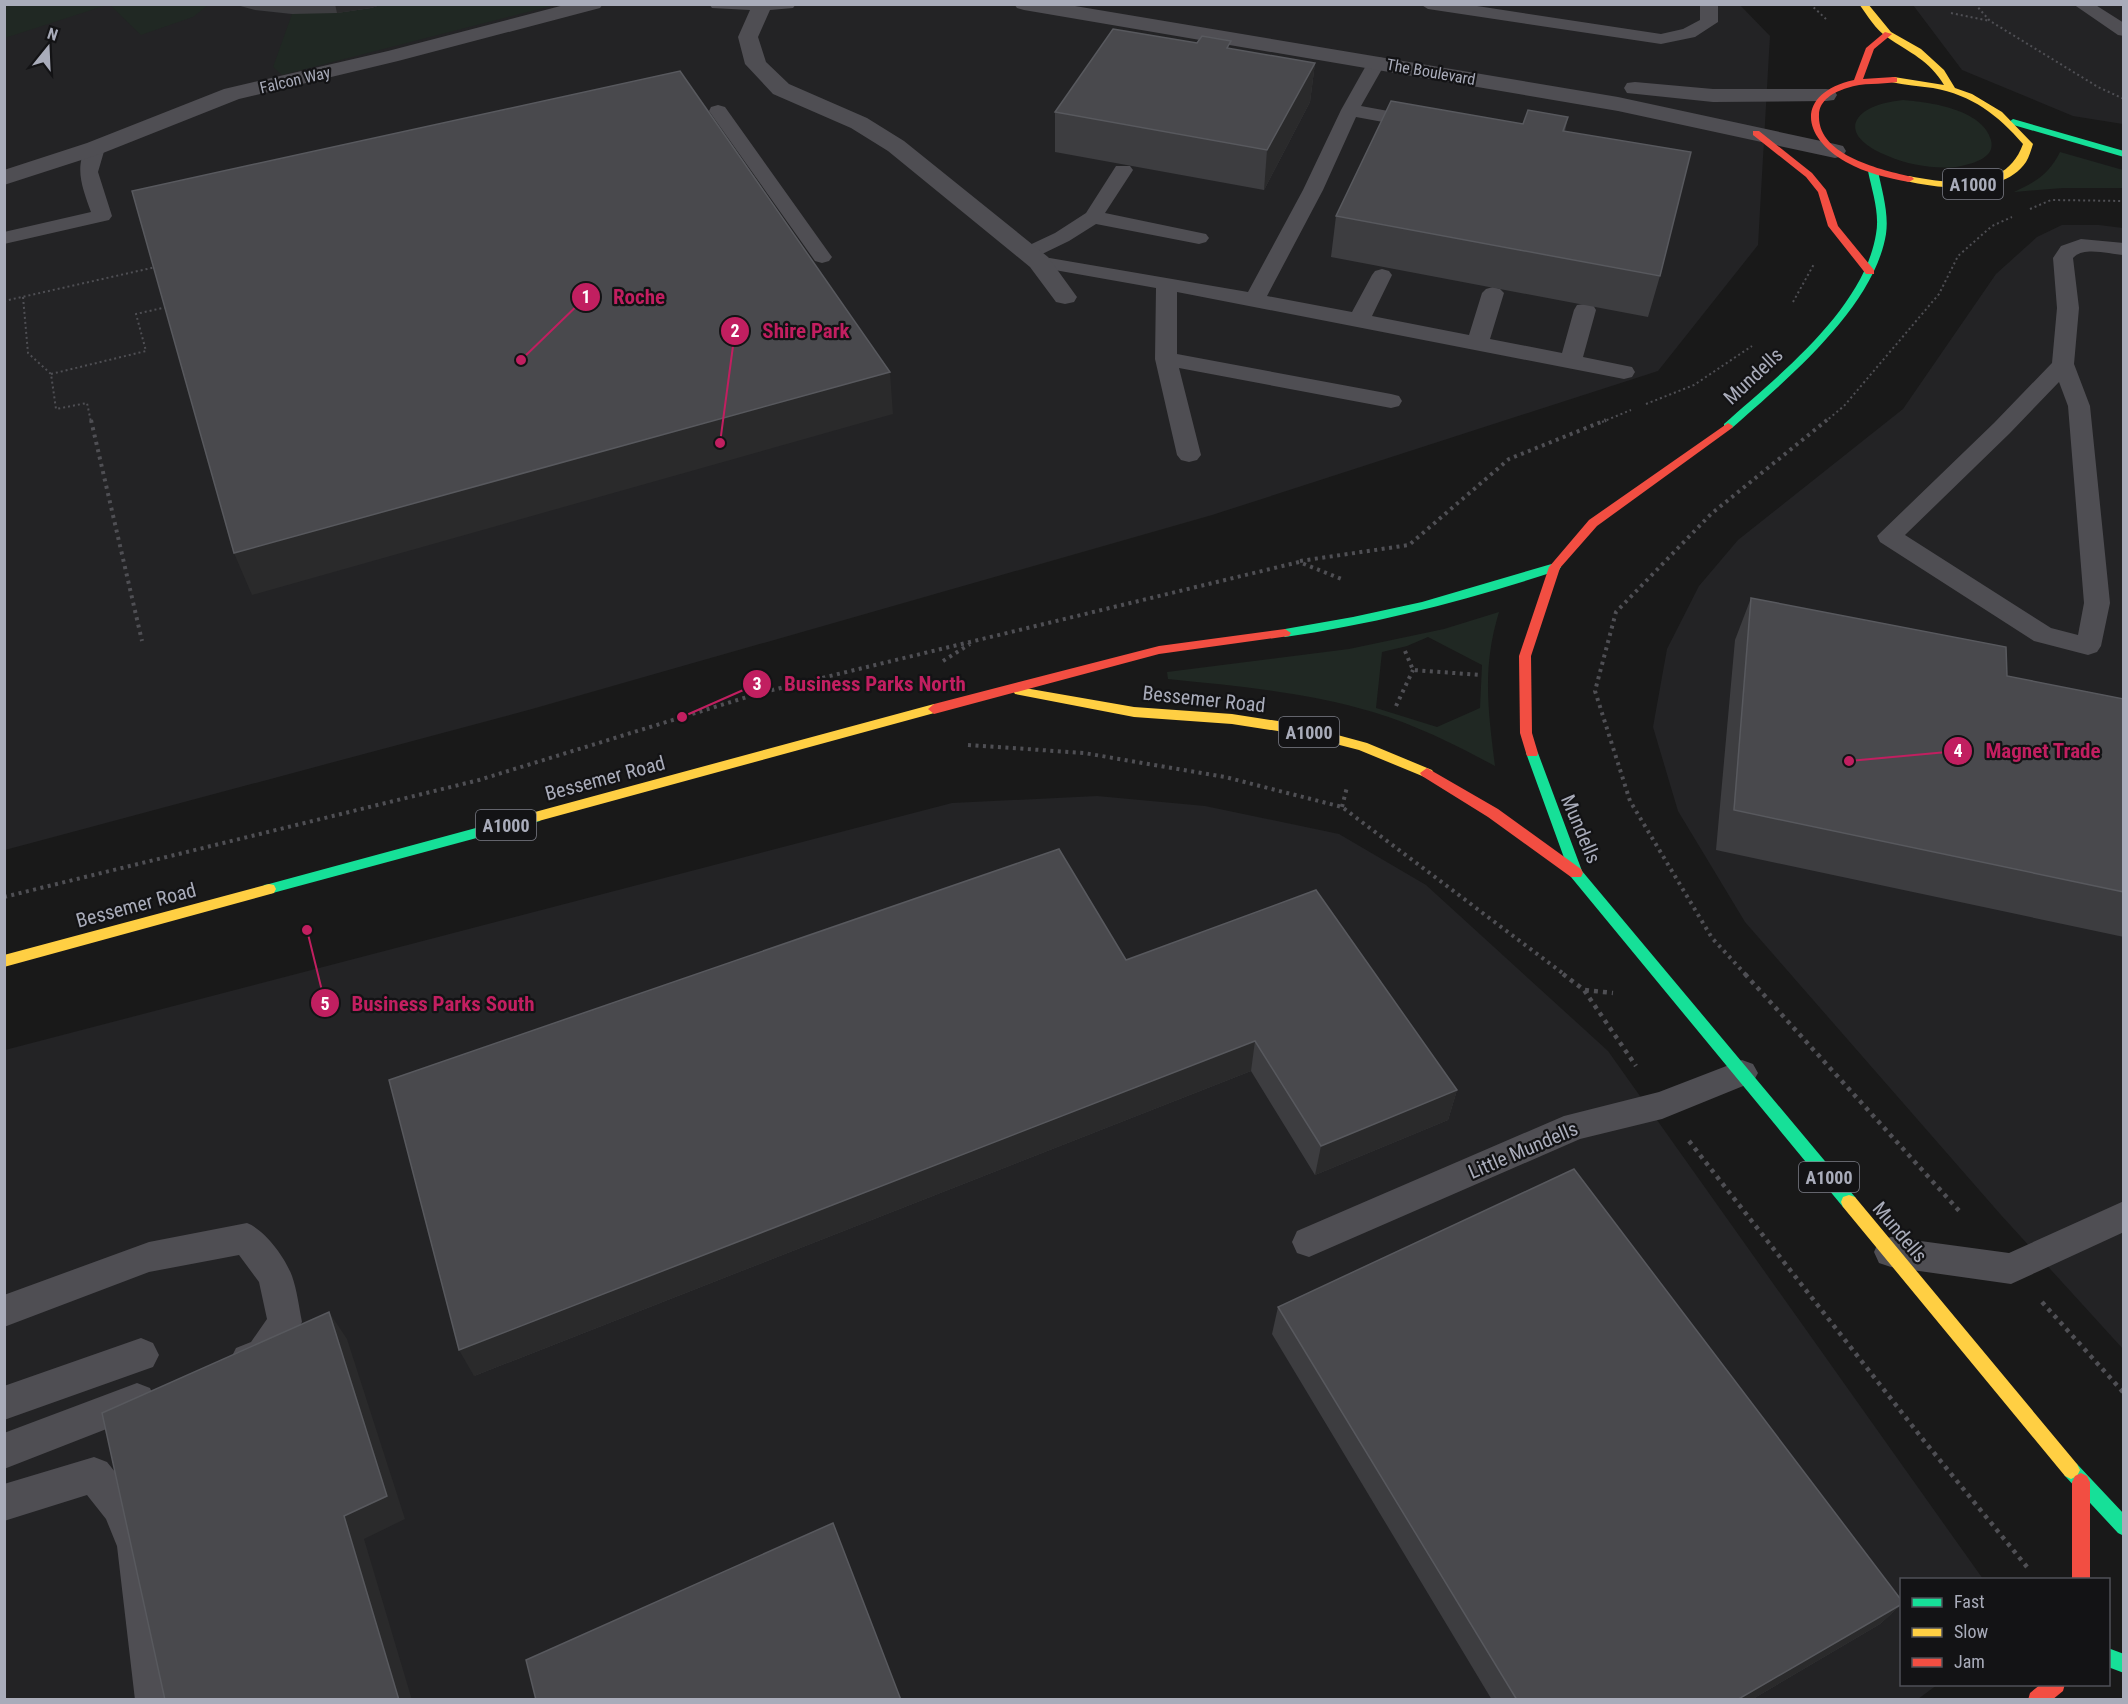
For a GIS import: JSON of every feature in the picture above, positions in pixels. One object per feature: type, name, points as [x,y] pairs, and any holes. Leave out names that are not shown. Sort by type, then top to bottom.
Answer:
[{"type":"main road","points":[[1863,4],[1888,34],[1918,51],[1941,72],[1951,89]]},
{"type":"main road","points":[[1857,83],[1870,48],[1888,34]]},
{"type":"main road","name":"A1000","points":[[1894,80],[1951,89],[1978,97],[2013,122],[2028,144],[2025,159],[2000,178],[1976,184],[1948,185],[1905,179],[1874,171],[1835,151],[1818,134],[1812,120],[1814,107],[1826,94],[1836,88],[1857,83],[1894,80]]},
{"type":"main road","name":"A1000","points":[[2013,122],[2124,154]]},
{"type":"main road","points":[[1756,134],[1809,175],[1823,192],[1833,226],[1870,272]]},
{"type":"main road","name":"Mundells","points":[[1874,171],[1882,217],[1881,236],[1870,272],[1838,317],[1788,372],[1726,428],[1593,523],[1555,567],[1525,656],[1526,733],[1536,769],[1576,873],[2081,1482],[2124,1527]]},
{"type":"main road","name":"Bessemer Road","points":[[4,961],[1158,650],[1318,628],[1414,608],[1511,582],[1555,567]]},
{"type":"main road","name":"Bessemer Road","points":[[1007,689],[1149,714],[1232,720],[1299,729],[1357,745],[1405,763],[1474,802],[1576,873]]},
{"type":"main road","points":[[2081,1482],[2082,1578]]},
{"type":"main road","points":[[2110,1657],[2124,1664]]},
{"type":"main road","points":[[2037,1700],[2054,1686]]},
{"type":"street","name":"Falcon Way","points":[[4,178],[95,148],[232,94],[391,57],[593,4]]},
{"type":"street","points":[[719,4],[762,6],[786,4]]},
{"type":"street","name":"The Boulevard","points":[[1024,4],[1618,104],[1835,151]]},
{"type":"street","name":"The Boulevard","points":[[1124,4],[1619,86],[1720,96],[1826,94]]},
{"type":"street","points":[[762,6],[748,37],[756,64],[781,89],[858,123],[896,146],[1034,257],[1065,297]]},
{"type":"lane","points":[[1428,4],[1661,39],[1674,38],[1702,27],[1708,22],[1709,4]]},
{"type":"lane","points":[[2081,4],[2124,31]]},
{"type":"lane","points":[[1254,300],[1312,190],[1350,110],[1377,62]]},
{"type":"lane","points":[[1350,110],[1441,126]]},
{"type":"lane","points":[[718,111],[822,256]]},
{"type":"lane","points":[[4,238],[102,216],[88,172],[95,148]]},
{"type":"lane","points":[[1034,257],[1093,217],[1123,170]]},
{"type":"lane","points":[[1093,217],[1199,238]]},
{"type":"lane","points":[[2063,364],[2002,428],[1889,536],[2043,635],[2088,646],[2097,603],[2079,406],[2063,364],[2068,308],[2063,258],[2068,250],[2080,245],[2124,249]]},
{"type":"lane","points":[[1034,257],[1624,372]]},
{"type":"lane","points":[[1359,320],[1382,275]]},
{"type":"lane","points":[[1167,284],[1166,359],[1190,455]]},
{"type":"lane","points":[[1478,343],[1493,293]]},
{"type":"lane","points":[[1571,362],[1585,310]]},
{"type":"lane","points":[[1166,359],[1391,400]]},
{"type":"lane","name":"Little Mundells","points":[[1309,1242],[1575,1126],[1662,1105],[1742,1073]]},
{"type":"lane","points":[[1891,1252],[2011,1269],[2124,1216]]},
{"type":"lane","points":[[4,1311],[149,1257],[247,1238],[275,1276],[285,1322],[263,1355],[219,1369]]},
{"type":"lane","points":[[4,1403],[141,1355]]},
{"type":"lane","points":[[4,1451],[165,1389]]},
{"type":"lane","points":[[4,1503],[94,1475],[119,1506],[136,1545],[155,1700]]},
{"type":"path","points":[[1975,4],[1990,21],[2098,87],[2124,99]]},
{"type":"path","points":[[1951,13],[1990,21]]},
{"type":"path","points":[[2124,201],[2051,200],[1992,226],[1958,256],[1939,294],[1844,406],[1711,514],[1616,612],[1595,691],[1630,801],[1712,938],[2124,1393]]},
{"type":"path","points":[[4,301],[159,267]]},
{"type":"path","points":[[23,297],[28,353],[51,374],[56,409],[87,402],[142,641]]},
{"type":"path","points":[[51,374],[146,351],[136,314],[170,306]]},
{"type":"path","points":[[4,897],[479,780],[760,693],[1299,561],[1351,583]]},
{"type":"path","points":[[1396,706],[1413,670],[1405,651]]},
{"type":"path","points":[[1413,670],[1482,675]]},
{"type":"path","points":[[964,745],[1084,753],[1225,777],[1342,807],[1584,990],[1662,1105],[1921,1437],[2030,1571]]},
{"type":"path","points":[[1342,807],[1348,784]]},
{"type":"shaded area","points":[[5,4],[107,4],[107,5],[5,38]]},
{"type":"shaded area","points":[[380,4],[555,5],[282,75],[273,67],[292,14]]},
{"type":"shaded area","points":[[1739,4],[1770,36],[1758,245],[1658,371],[1212,515],[532,709],[5,850],[5,5]]},
{"type":"shaded area","points":[[110,5],[208,5],[193,17],[141,35]]},
{"type":"shaded area","points":[[1913,5],[2123,5],[2123,124],[2073,116],[1962,70]]},
{"type":"shaded area","points":[[1903,100],[1940,105],[1966,114],[1986,129],[1991,142],[1990,151],[1982,159],[1969,164],[1956,167],[1930,167],[1888,156],[1860,139],[1856,130],[1856,122],[1862,114],[1885,103]]},
{"type":"shaded area","points":[[2060,152],[2123,170],[2123,188],[2063,188],[2014,192],[2041,176]]},
{"type":"shaded area","points":[[2062,225],[2099,225],[2123,228],[2123,1349],[2001,1215],[1745,922],[1678,811],[1653,727],[1667,649],[1699,586],[1738,540],[1903,409],[1996,274],[2037,237]]},
{"type":"shaded area","points":[[1499,612],[1488,671],[1495,766],[1420,729],[1348,705],[1271,691],[1168,679],[1167,672],[1349,649],[1444,629]],"holes":[[[1428,637],[1482,665],[1480,708],[1437,727],[1376,708],[1382,652],[1407,646]]]},
{"type":"shaded area","points":[[1097,796],[1205,806],[1339,834],[1426,885],[1608,1051],[1982,1578],[1900,1578],[1900,1686],[1936,1686],[1918,1699],[5,1700],[5,1050],[952,803]]},
{"type":"building","points":[[1113,29],[1197,43],[1202,36],[1231,41],[1227,48],[1315,63],[1267,150],[1055,112]]},
{"type":"building","points":[[680,71],[890,372],[234,553],[132,191]]},
{"type":"building","points":[[1391,101],[1523,124],[1528,110],[1568,117],[1563,131],[1691,152],[1660,276],[1336,216]]},
{"type":"building","points":[[1751,598],[2006,647],[2007,676],[2124,699],[2124,892],[1734,810]]},
{"type":"building","points":[[1059,849],[1126,960],[1316,890],[1457,1090],[1321,1146],[1255,1041],[459,1350],[389,1080]]},
{"type":"building","points":[[1574,1169],[1900,1598],[1900,1605],[1737,1700],[1517,1700],[1278,1307]]},
{"type":"building","points":[[329,1312],[387,1496],[344,1516],[399,1700],[165,1700],[102,1413]]},
{"type":"building","points":[[833,1523],[901,1700],[536,1700],[526,1660]]},
{"type":"traffic: fast","points":[[2013,122],[2124,154]]},
{"type":"traffic: fast","points":[[1728,426],[1772,387],[1820,339],[1860,287],[1874,261],[1882,227],[1873,171]]},
{"type":"traffic: fast","points":[[1285,633],[1422,606],[1555,567]]},
{"type":"traffic: fast","points":[[1532,753],[1576,873],[1849,1202]]},
{"type":"traffic: fast","points":[[269,889],[535,817]]},
{"type":"traffic: fast","points":[[2071,1470],[2124,1527]]},
{"type":"traffic: fast","points":[[2110,1658],[2124,1664]]},
{"type":"traffic: slow","points":[[1863,4],[1888,34],[1918,51],[1941,72],[1951,89]]},
{"type":"traffic: slow","points":[[1894,80],[1953,90],[1984,103],[1999,113],[2028,144],[2022,160],[2011,172],[1997,179],[1961,185],[1909,179]]},
{"type":"traffic: slow","points":[[1019,691],[1134,712],[1232,719],[1297,729],[1362,746],[1427,773]]},
{"type":"traffic: slow","points":[[535,817],[934,709]]},
{"type":"traffic: slow","points":[[4,961],[269,889]]},
{"type":"traffic: slow","points":[[1849,1202],[2071,1470]]},
{"type":"traffic: jam","points":[[1857,83],[1870,48],[1888,34]]},
{"type":"traffic: jam","points":[[1894,80],[1855,83],[1828,93],[1819,101],[1814,111],[1814,121],[1825,141],[1847,159],[1869,169],[1909,179]]},
{"type":"traffic: jam","points":[[1756,133],[1809,175],[1823,192],[1833,226],[1870,272]]},
{"type":"traffic: jam","points":[[1532,753],[1526,733],[1525,656],[1555,567],[1593,523],[1728,426]]},
{"type":"traffic: jam","points":[[934,709],[1159,650],[1285,633]]},
{"type":"traffic: jam","points":[[1427,773],[1493,813],[1576,873]]},
{"type":"traffic: jam","points":[[2081,1482],[2081,1578]]},
{"type":"traffic: jam","points":[[2037,1700],[2054,1686]]},
{"type":"place","name":"Roche","points":[[521,360]]},
{"type":"place","name":"Shire Park","points":[[720,443]]},
{"type":"place","name":"Business Parks North","points":[[682,717]]},
{"type":"place","name":"Magnet Trade","points":[[1849,761]]},
{"type":"place","name":"Business Parks South","points":[[307,930]]}]
